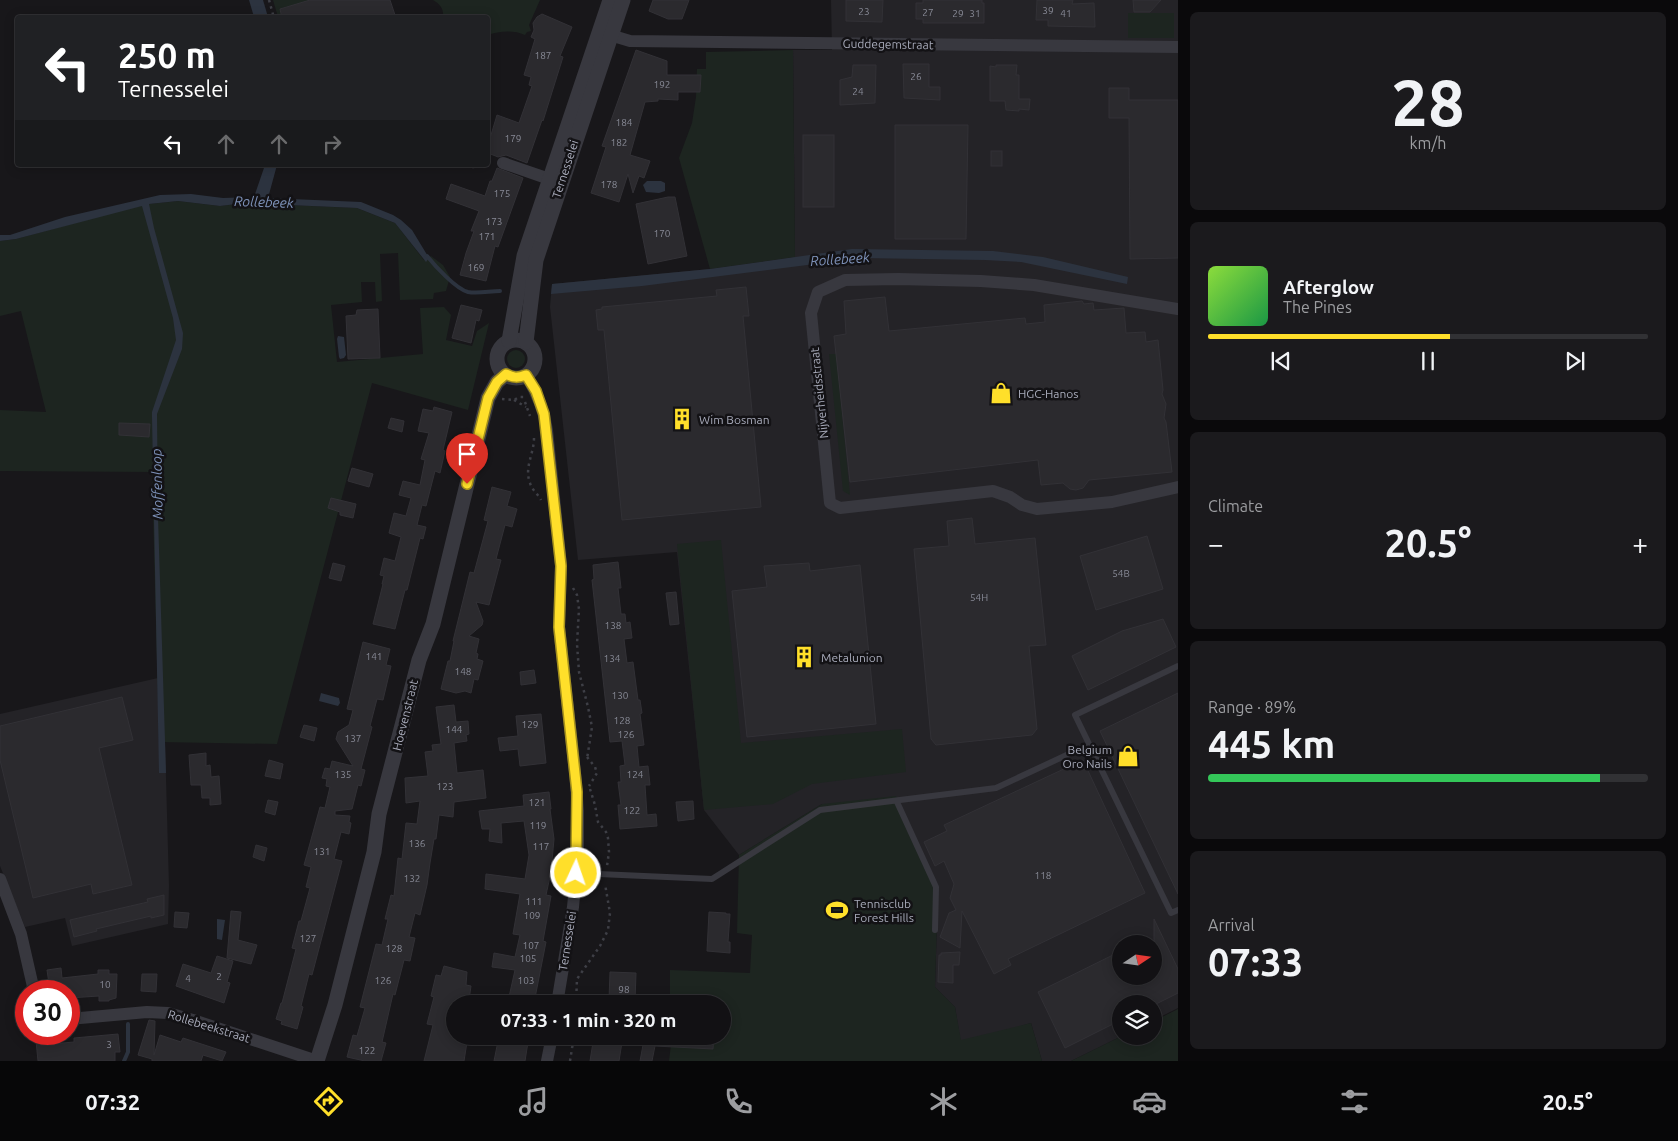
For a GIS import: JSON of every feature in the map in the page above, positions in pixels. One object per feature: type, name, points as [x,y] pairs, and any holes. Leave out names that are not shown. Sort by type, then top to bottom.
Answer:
[{"type":"street","name":"Ternesselei","points":[[605,33],[610,0]]},
{"type":"street","name":"Ternesselei","points":[[506,374],[501,370],[497,360],[500,348],[509,341],[524,256],[555,181],[605,33],[623,0]]},
{"type":"street","name":"Guddegemstraat","points":[[605,33],[630,41],[1178,47]]},
{"type":"street","points":[[503,163],[555,181]]},
{"type":"street","name":"Ternesselei","points":[[555,181],[536,260],[526,342],[534,352],[535,359],[531,371],[526,375],[536,391],[544,414],[561,566],[559,627],[577,792],[576,873],[573,907],[558,995]]},
{"type":"street","name":"Nijverheidsstraat","points":[[1178,309],[1034,285],[898,278],[844,280],[818,292],[811,313],[830,503],[840,508],[993,491],[1010,497],[1022,505],[1037,509],[1112,502],[1178,487]]},
{"type":"street","points":[[509,341],[518,339],[526,342]]},
{"type":"street","points":[[506,374],[519,378],[526,375]]},
{"type":"street","name":"Hoevenstraat","points":[[317,1061],[335,1005],[374,852],[379,814],[418,660],[433,624],[488,398],[497,382],[506,374]]},
{"type":"street","points":[[0,880],[21,934],[31,980]]},
{"type":"street","name":"Rollebeekstraat","points":[[80,1018],[147,1012],[168,1013],[317,1061]]},
{"type":"street","points":[[546,1061],[550,1045]]},
{"type":"street","points":[[551,1045],[551,1061]]},
{"type":"lane","points":[[1178,666],[1074,715],[1171,913],[1178,910]]},
{"type":"lane","points":[[576,873],[712,879],[820,810],[897,802],[996,788],[1088,745]]},
{"type":"lane","points":[[897,802],[936,887],[935,930]]},
{"type":"path","points":[[269,0],[273,15]]},
{"type":"path","points":[[514,400],[524,397]]},
{"type":"path","points":[[488,398],[514,400],[526,408]]},
{"type":"path","points":[[587,758],[595,767],[597,773],[589,786]]},
{"type":"path","points":[[570,1061],[573,1045]]},
{"type":"shaded area","points":[[273,0],[310,0],[280,9],[281,15],[277,15]]},
{"type":"shaded area","points":[[433,0],[540,0],[529,25],[531,31],[525,35],[516,32],[490,35],[490,15],[443,15],[438,3]]},
{"type":"shaded area","points":[[831,0],[1178,0],[1178,1008],[1162,1016],[1162,995],[1112,995],[1112,1041],[1071,1061],[1042,1061],[1031,1023],[961,1044],[955,1007],[935,987],[938,888],[822,804],[739,855],[704,810],[677,552],[578,560],[550,307],[552,284],[710,269],[795,257],[793,50],[832,50]]},
{"type":"shaded area","points":[[1128,13],[1174,13],[1174,38],[1128,38]]},
{"type":"shaded area","points":[[793,50],[795,257],[710,269],[679,158],[692,123],[696,97],[697,69],[706,69],[706,52]]},
{"type":"shaded area","points":[[178,201],[220,206],[245,203],[357,208],[395,223],[424,260],[431,256],[443,265],[450,277],[446,291],[434,293],[433,299],[400,300],[398,253],[380,254],[382,301],[376,302],[375,282],[361,282],[362,302],[331,305],[337,362],[423,354],[420,308],[444,307],[451,315],[446,340],[472,346],[477,331],[489,323],[468,410],[372,383],[277,744],[159,742],[152,472],[0,471],[0,410],[46,412],[21,311],[0,316],[0,241],[16,239],[149,204]]},
{"type":"shaded area","points":[[516,350],[522,353],[525,359],[522,365],[516,368],[510,365],[507,359],[510,353]]},
{"type":"shaded area","points":[[829,354],[836,354],[850,495],[843,491]]},
{"type":"shaded area","points":[[721,540],[741,743],[902,729],[906,772],[812,784],[773,804],[704,810],[677,544]]},
{"type":"shaded area","points":[[158,678],[159,742],[165,742],[169,886],[168,924],[72,946],[65,918],[25,927],[0,866],[0,714]]},
{"type":"shaded area","name":"Tennisclub Forest Hills","points":[[896,796],[938,888],[935,987],[955,1007],[961,1040],[1031,1023],[1042,1061],[669,1061],[671,1045],[731,1045],[731,995],[670,995],[670,970],[750,973],[752,935],[737,933],[739,855],[822,804]]},
{"type":"shaded area","points":[[1178,1009],[1178,1061],[1071,1061],[1112,1041],[1112,1045],[1162,1045],[1162,1017]]},
{"type":"water","points":[[249,0],[263,0],[267,15],[253,15]]},
{"type":"water","points":[[264,167],[276,167],[268,198],[361,202],[401,220],[412,230],[429,258],[426,262],[395,223],[357,208],[245,203],[220,206],[178,201],[149,204],[183,333],[182,349],[157,414],[158,517],[166,773],[159,773],[152,412],[176,340],[173,318],[142,206],[16,239],[0,241],[0,235],[10,235],[65,217],[160,195],[191,194],[223,198],[254,197]]},
{"type":"water","points":[[647,181],[661,181],[665,183],[665,191],[659,193],[646,192],[643,185]]},
{"type":"water","points":[[852,249],[993,251],[1043,257],[1128,277],[1127,284],[1021,262],[862,258],[642,286],[551,294],[552,284],[710,269]]},
{"type":"water","points":[[338,336],[344,337],[346,355],[340,359],[337,339]]},
{"type":"water","points":[[321,693],[339,698],[340,703],[338,706],[319,701]]},
{"type":"water","points":[[217,919],[225,920],[222,940],[217,939]]},
{"type":"building","points":[[310,0],[390,0],[395,15],[281,15],[280,9]]},
{"type":"building","points":[[653,0],[689,0],[682,19],[668,19],[649,11]]},
{"type":"building","points":[[846,0],[883,0],[882,22],[846,21]]},
{"type":"building","points":[[923,0],[982,0],[982,3],[984,3],[984,23],[923,23],[923,19],[916,19],[916,3],[923,3]]},
{"type":"building","points":[[1037,0],[1073,0],[1072,4],[1094,3],[1095,27],[1048,26],[1048,20],[1036,20]]},
{"type":"building","points":[[1133,0],[1161,0],[1150,12],[1134,12]]},
{"type":"building","points":[[542,14],[572,27],[560,56],[563,57],[543,121],[527,163],[506,155],[498,157],[490,154],[490,138],[497,115],[519,123],[532,86],[529,85],[531,77],[524,75],[535,39],[531,37],[534,30],[533,23]]},
{"type":"building","points":[[636,50],[667,61],[667,75],[701,75],[700,92],[678,92],[678,100],[658,99],[658,101],[645,102],[630,155],[650,161],[644,178],[639,176],[633,193],[628,174],[619,202],[591,193],[606,147],[602,146]]},
{"type":"building","points":[[903,64],[929,64],[929,87],[940,87],[940,100],[904,98]]},
{"type":"building","points":[[853,65],[876,65],[875,103],[840,105],[840,80],[852,77]]},
{"type":"building","points":[[996,65],[1017,65],[1016,75],[1019,75],[1019,99],[1030,99],[1029,110],[1006,110],[1005,101],[990,101],[990,66],[996,67]]},
{"type":"building","points":[[1109,88],[1129,88],[1129,100],[1178,100],[1178,258],[1130,259],[1129,118],[1109,118]]},
{"type":"building","points":[[895,125],[968,125],[966,239],[895,239]]},
{"type":"building","points":[[803,135],[834,135],[834,207],[803,207]]},
{"type":"building","points":[[991,151],[1002,151],[1002,166],[991,166]]},
{"type":"building","points":[[497,168],[523,178],[498,247],[495,246],[486,281],[460,275],[474,231],[471,231],[479,211],[446,199],[451,184],[485,196]]},
{"type":"building","points":[[675,197],[687,256],[648,264],[636,204]]},
{"type":"building","name":"Wim Bosman","points":[[746,287],[749,316],[743,316],[761,507],[622,520],[604,330],[598,330],[596,310],[602,309],[602,307],[717,296],[716,290]]},
{"type":"building","name":"HGC-Hanos","points":[[885,297],[889,331],[1025,318],[1026,324],[1045,322],[1044,305],[1082,301],[1084,304],[1093,303],[1094,310],[1124,308],[1126,333],[1145,332],[1146,342],[1158,340],[1162,394],[1166,404],[1164,418],[1172,472],[1089,480],[1083,488],[1076,490],[1070,489],[1063,483],[1041,485],[1038,460],[850,482],[834,336],[846,334],[844,301]]},
{"type":"building","points":[[461,305],[482,310],[479,321],[476,320],[471,343],[452,338]]},
{"type":"building","points":[[378,309],[380,358],[348,359],[346,316],[356,315],[357,310]]},
{"type":"building","points":[[434,407],[452,412],[440,473],[435,471],[426,506],[422,505],[417,525],[426,527],[423,539],[420,538],[395,629],[373,624],[383,584],[384,576],[380,575],[384,558],[395,561],[401,537],[389,533],[394,513],[406,516],[411,498],[399,495],[403,481],[420,485],[425,460],[421,459],[429,433],[418,431],[423,409],[433,411]]},
{"type":"building","points":[[391,418],[404,421],[402,432],[388,428]]},
{"type":"building","points":[[119,423],[150,424],[149,437],[119,435]]},
{"type":"building","points":[[352,468],[373,474],[369,487],[348,481]]},
{"type":"building","points":[[492,487],[511,492],[507,506],[517,509],[512,527],[505,525],[496,559],[501,560],[489,605],[476,602],[483,621],[482,625],[469,636],[479,639],[476,653],[478,654],[477,659],[483,661],[478,680],[474,679],[471,693],[465,691],[456,693],[441,689],[448,661],[450,661],[470,572],[474,573],[488,521],[484,520]]},
{"type":"building","points":[[331,498],[356,504],[353,518],[340,515],[340,512],[328,508]]},
{"type":"building","points":[[972,518],[975,544],[1035,538],[1046,645],[1029,646],[1037,729],[1032,735],[936,745],[931,739],[914,549],[949,546],[947,521]]},
{"type":"building","points":[[1147,536],[1163,589],[1096,610],[1080,556]]},
{"type":"building","points":[[618,562],[621,614],[625,614],[626,623],[630,622],[632,638],[624,639],[627,663],[633,662],[638,700],[640,700],[642,713],[640,714],[644,745],[637,746],[639,767],[648,766],[650,785],[645,785],[647,815],[656,814],[657,826],[620,829],[618,805],[621,805],[618,782],[621,782],[620,766],[625,765],[622,741],[610,742],[592,580],[594,579],[593,565]]},
{"type":"building","points":[[333,563],[345,566],[341,581],[329,578]]},
{"type":"building","name":"Metalunion","points":[[809,563],[810,571],[860,565],[876,724],[747,737],[732,591],[767,587],[764,566]]},
{"type":"building","points":[[676,592],[679,624],[670,625],[666,593]]},
{"type":"building","points":[[1163,619],[1176,647],[1088,690],[1072,656],[1122,631]]},
{"type":"building","points":[[363,642],[390,649],[386,665],[391,666],[383,700],[377,699],[370,726],[372,727],[361,769],[365,770],[361,786],[358,785],[352,809],[335,811],[335,815],[350,816],[349,822],[351,823],[349,834],[341,832],[334,859],[342,861],[312,975],[309,974],[297,1029],[281,1024],[282,1021],[276,1019],[296,949],[292,948],[299,921],[301,921],[310,888],[306,887],[311,867],[304,865],[320,807],[325,808],[330,787],[326,786],[327,779],[322,778],[325,768],[330,769],[332,761],[353,766],[336,739],[338,732],[349,725],[353,710],[347,709]]},
{"type":"building","points":[[534,670],[536,683],[521,685],[520,672]]},
{"type":"building","points":[[1178,693],[1178,894],[1100,731]]},
{"type":"building","points":[[122,697],[133,740],[99,748],[132,885],[93,894],[91,884],[33,898],[0,760],[0,726]]},
{"type":"building","points":[[454,705],[456,722],[468,721],[469,734],[466,735],[467,741],[454,743],[457,773],[483,770],[486,798],[454,802],[453,817],[439,815],[436,839],[434,839],[420,915],[415,913],[409,937],[415,938],[410,961],[404,960],[395,995],[393,994],[382,1042],[386,1043],[381,1061],[365,1061],[347,1057],[353,1035],[357,1036],[365,1008],[360,1007],[376,944],[382,945],[388,919],[385,919],[391,895],[394,896],[398,858],[402,859],[406,823],[417,824],[420,801],[406,803],[405,778],[428,776],[425,752],[433,751],[432,745],[441,744],[436,707]]},
{"type":"building","points":[[541,714],[546,763],[520,766],[518,749],[500,751],[498,738],[518,736],[516,716]]},
{"type":"building","points":[[304,725],[317,728],[314,741],[300,737]]},
{"type":"building","points":[[206,753],[206,766],[210,765],[211,777],[219,776],[221,804],[210,805],[210,798],[202,798],[201,785],[191,785],[189,755]]},
{"type":"building","points":[[269,760],[283,764],[280,779],[265,776]]},
{"type":"building","points":[[1083,760],[1145,893],[1008,959],[1011,965],[994,974],[962,911],[960,948],[940,937],[949,913],[956,910],[950,898],[954,884],[944,861],[935,866],[924,842],[947,831],[944,825]]},
{"type":"building","points":[[549,792],[554,839],[551,872],[546,895],[551,896],[543,941],[546,942],[536,995],[509,995],[515,970],[492,967],[494,953],[515,957],[520,935],[513,934],[520,894],[485,889],[486,874],[525,879],[529,855],[524,821],[501,823],[502,843],[489,841],[490,829],[482,829],[479,811],[524,806],[523,795]]},
{"type":"building","points":[[268,800],[278,802],[275,815],[265,812]]},
{"type":"building","points":[[693,801],[694,819],[678,821],[676,802]]},
{"type":"building","points":[[256,845],[267,848],[264,861],[253,857]]},
{"type":"building","points":[[164,895],[164,915],[151,918],[151,916],[96,929],[97,931],[74,937],[70,920],[148,902],[147,899]]},
{"type":"building","points":[[231,911],[241,912],[238,940],[257,945],[251,964],[227,958]]},
{"type":"building","points":[[175,912],[189,913],[187,928],[174,927]]},
{"type":"building","points":[[709,912],[730,914],[728,942],[730,942],[730,953],[707,951]]},
{"type":"building","points":[[1154,919],[1162,935],[1154,935]]},
{"type":"building","points":[[1162,936],[1178,969],[1178,993],[1162,1001],[1162,995],[1112,995],[1112,1024],[1065,1048],[1038,992],[1112,955],[1112,985],[1162,985]]},
{"type":"building","points":[[960,952],[959,965],[953,965],[953,983],[938,982],[939,955],[941,953]]},
{"type":"building","points":[[217,956],[233,961],[227,982],[230,983],[224,1003],[176,986],[183,964],[211,973]]},
{"type":"building","points":[[444,966],[467,972],[466,985],[471,986],[470,995],[446,995],[446,1045],[467,1045],[464,1061],[424,1061],[433,1025],[427,1024],[434,997],[431,996],[436,975],[441,976]]},
{"type":"building","points":[[61,968],[62,978],[98,974],[98,970],[109,970],[109,974],[117,974],[116,998],[109,1001],[99,1001],[99,996],[80,997],[80,980],[48,980],[47,970]]},
{"type":"building","points":[[610,972],[636,973],[635,995],[609,995]]},
{"type":"building","points":[[142,974],[157,974],[156,992],[141,991]]},
{"type":"building","points":[[149,1020],[155,1021],[154,1055],[160,1035],[181,1042],[183,1038],[226,1052],[222,1061],[203,1055],[201,1061],[152,1061],[152,1059],[138,1055]]},
{"type":"building","points":[[118,1034],[120,1052],[115,1052],[115,1061],[38,1061],[36,1045],[80,1045],[80,1037]]},
{"type":"building","points":[[497,1045],[528,1045],[525,1061],[494,1061]]},
{"type":"building","points":[[593,1045],[622,1045],[619,1061],[590,1061]]},
{"type":"building","points":[[643,1045],[713,1045],[713,1049],[655,1046],[652,1061],[640,1061]]},
{"type":"waterway","name":"Rollebeek","points":[[427,256],[446,277],[463,290],[476,293],[500,291]]},
{"type":"waterway","name":"Moffenloop","points":[[124,1061],[128,1052],[128,1024]]},
{"type":"place","name":"HGC-Hanos","points":[[1001,393]]},
{"type":"place","name":"Wim Bosman","points":[[682,419]]},
{"type":"place","name":"Metalunion","points":[[804,657]]},
{"type":"place","name":"Belgium Oro Nails","points":[[1128,756]]},
{"type":"place","name":"Tennisclub Forest Hills","points":[[837,910]]},
{"type":"route","points":[[467,484],[488,398],[497,382],[506,374],[519,378],[526,375],[536,391],[547,430],[561,566],[559,627],[577,792],[578,854],[576,873]]}]
